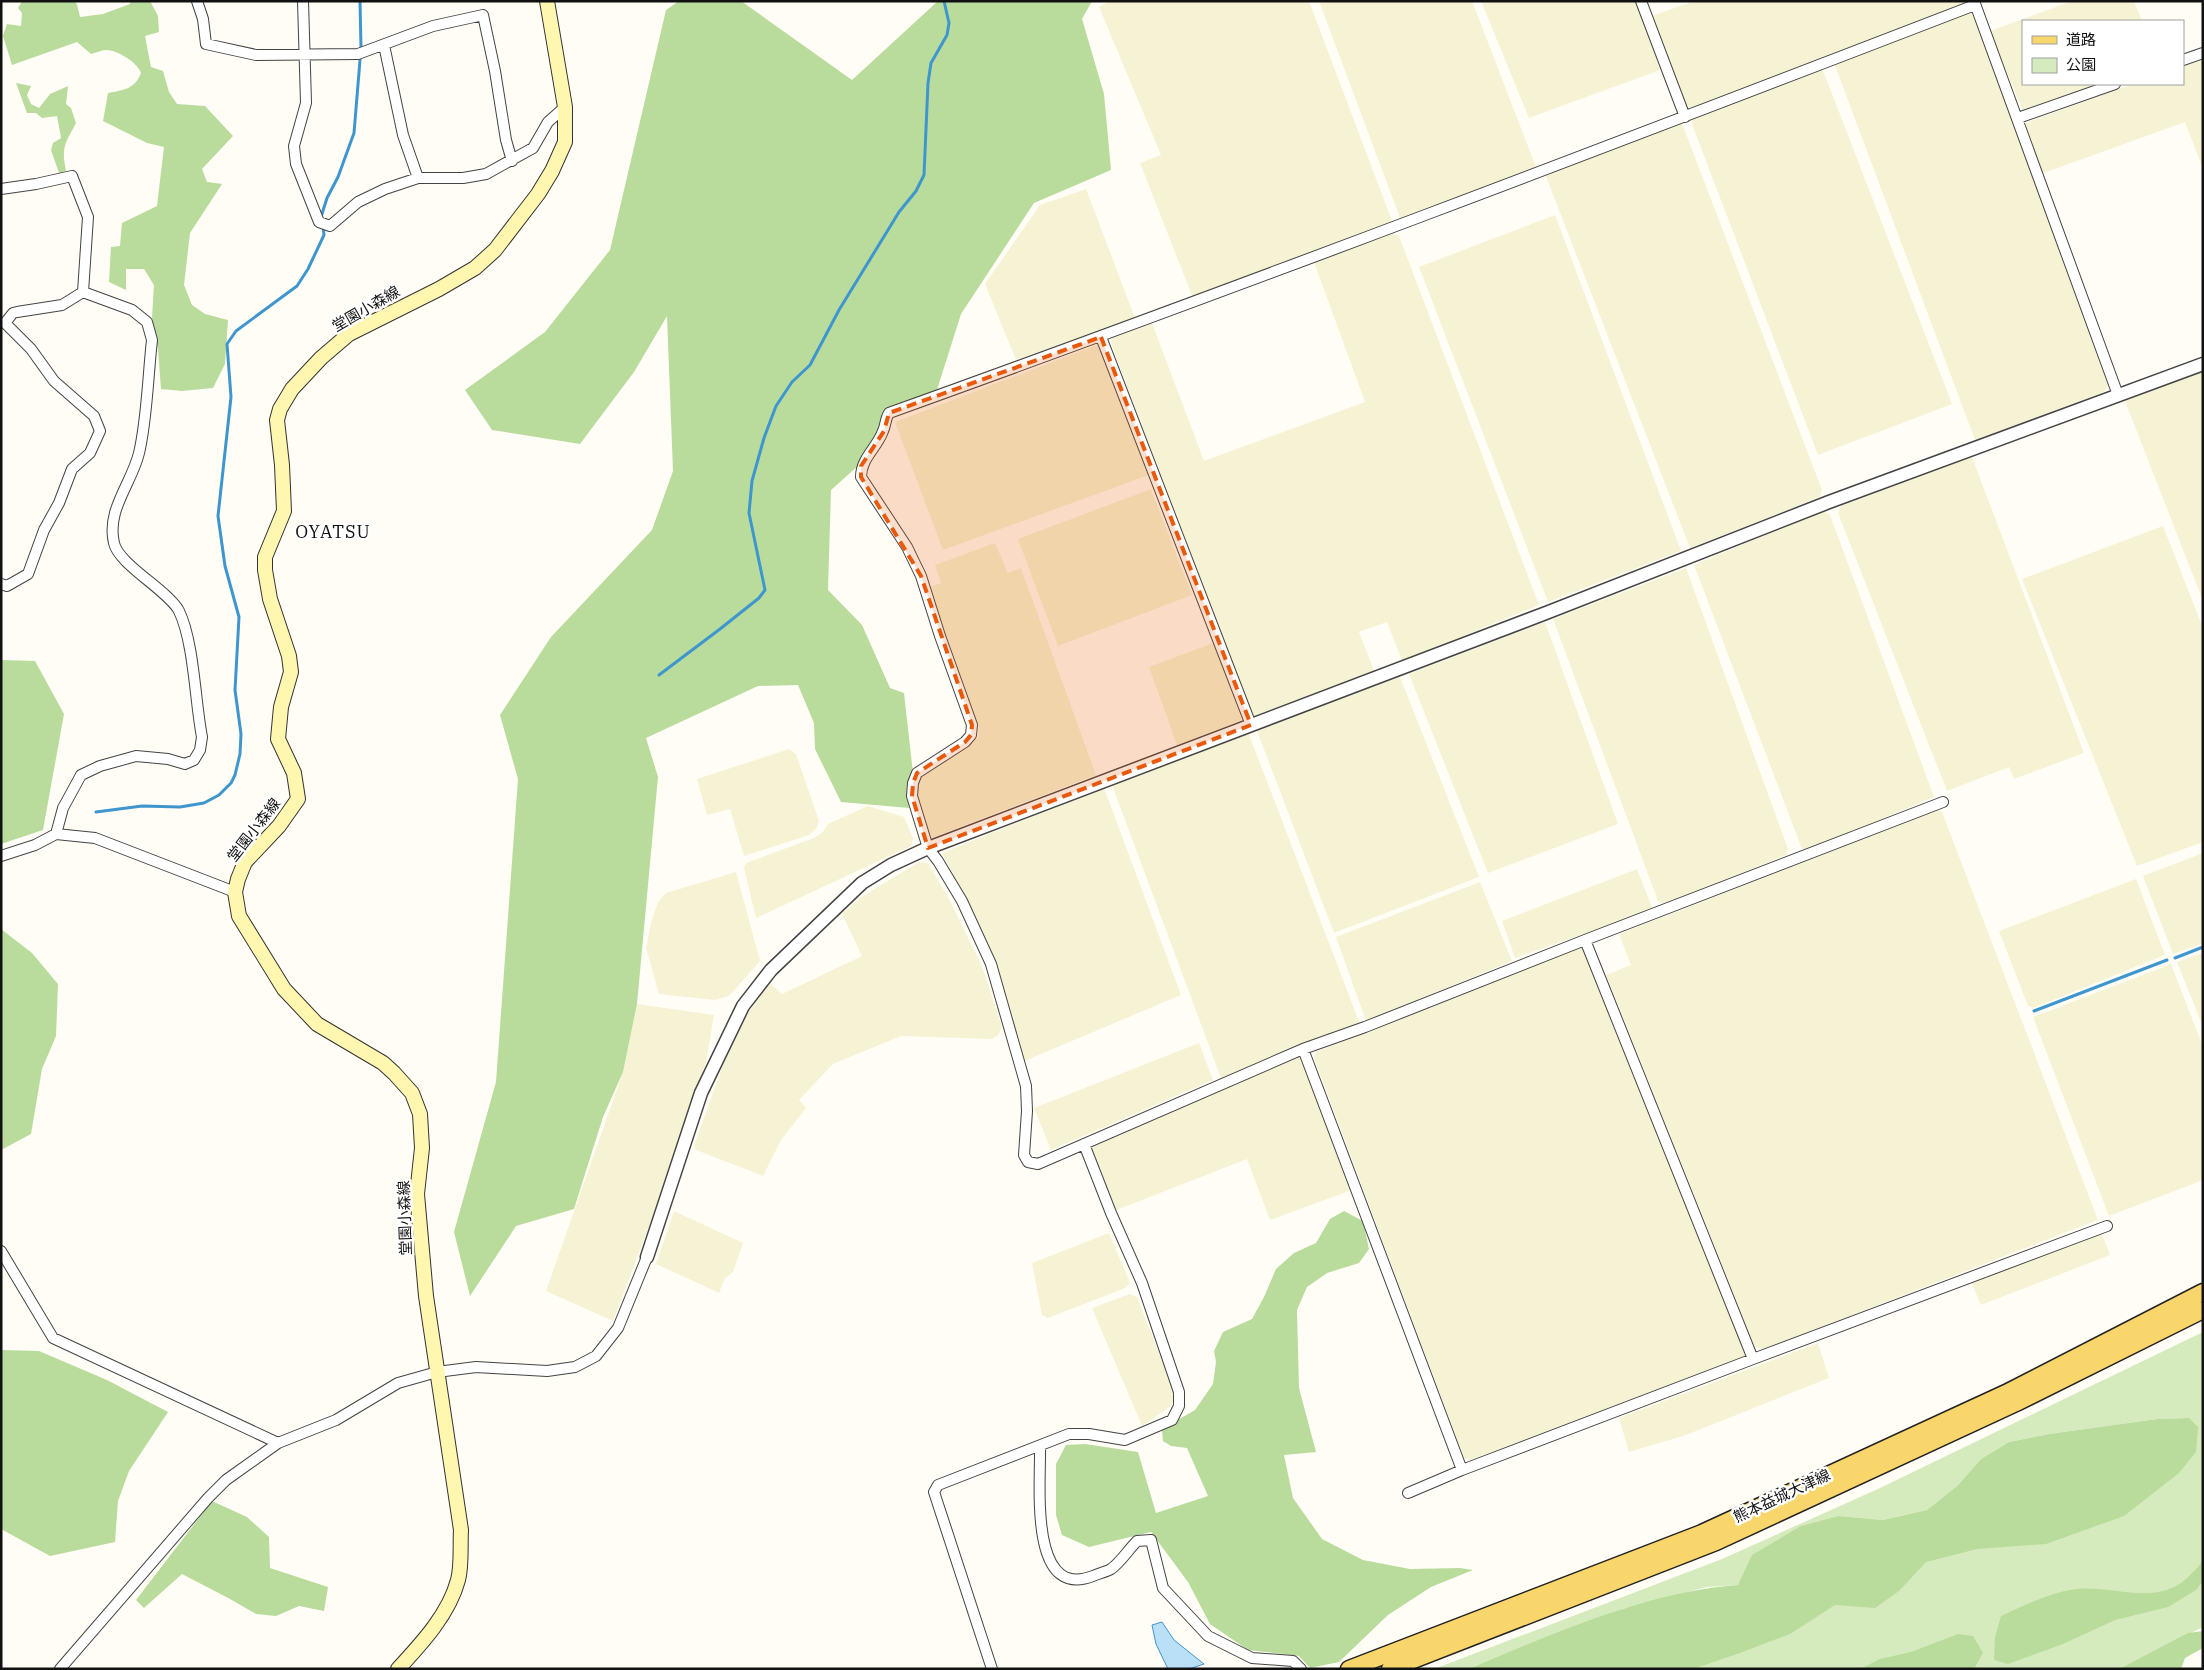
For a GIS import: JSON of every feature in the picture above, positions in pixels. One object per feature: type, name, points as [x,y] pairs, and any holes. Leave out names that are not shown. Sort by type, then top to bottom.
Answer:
[{"type":"main road","name":"堂園小森線","points":[[398,1669],[444,1612],[458,1580],[460,1530],[426,1296],[417,1194],[422,1148],[420,1114],[412,1093],[383,1063],[317,1024],[284,989],[240,916],[235,892],[245,862],[279,826],[298,799],[294,773],[278,739],[281,707],[291,672],[289,656],[270,599],[265,570],[265,557],[281,518],[284,503],[277,420],[280,409],[292,389],[320,358],[349,334],[439,289],[475,268],[495,250],[538,194],[561,154],[565,142],[565,108],[547,1]]},
{"type":"main road","name":"熊本益城大津線","points":[[1349,1669],[1702,1533],[2006,1393],[2203,1292]]},
{"type":"main road","name":"熊本益城大津線","points":[[1390,1669],[1716,1542],[1999,1411],[2203,1310]]},
{"type":"street","points":[[197,1],[203,19],[206,44],[256,55],[358,54],[433,26],[483,15],[495,71],[506,140],[512,160]]},
{"type":"street","points":[[303,1],[306,103],[294,146],[296,164],[318,222],[330,226],[358,202],[418,178],[463,178],[486,174],[534,148],[548,122],[565,108]]},
{"type":"street","points":[[1641,1],[1685,117]]},
{"type":"street","points":[[1944,802],[1365,1027],[1303,1049],[1038,1164],[1028,1162],[1024,1156],[1027,1111],[1026,1086],[991,964],[962,901],[928,848],[912,796],[913,783],[917,773],[965,742],[972,735],[972,725],[921,576],[907,547],[861,477],[861,466],[884,431],[884,421],[889,413],[1102,337],[1685,117],[1975,3],[2118,395]]},
{"type":"street","points":[[384,45],[403,135],[418,178]]},
{"type":"street","points":[[2184,60],[2203,53]]},
{"type":"street","points":[[2018,118],[2112,85]]},
{"type":"street","points":[[1,189],[72,176],[88,217],[83,292]]},
{"type":"street","points":[[56,834],[63,808],[81,775],[109,763],[136,756],[168,759],[185,764],[194,760],[200,750],[202,737],[187,632],[178,609],[127,561],[114,545],[113,532],[116,508],[139,454],[152,340],[147,322],[132,310],[83,292]]},
{"type":"street","points":[[1,584],[7,586],[28,574],[44,530],[59,504],[72,469],[90,453],[100,431],[94,416],[54,381],[31,349],[5,323],[13,313],[62,305],[83,292]]},
{"type":"street","points":[[1102,337],[1251,725]]},
{"type":"street","points":[[60,1669],[214,1492],[226,1480],[278,1443],[336,1420],[398,1383],[437,1372],[476,1366],[547,1371],[575,1367],[596,1356],[618,1328],[647,1257],[702,1093],[743,1006],[771,970],[862,884],[891,865],[928,848],[1830,502],[2203,364]]},
{"type":"street","points":[[1,856],[35,845],[56,834],[96,838],[235,892]]},
{"type":"street","points":[[1585,940],[1753,1359]]},
{"type":"street","points":[[1303,1049],[1361,1198],[1462,1470]]},
{"type":"street","points":[[989,1668],[934,1492],[938,1484],[1069,1434],[1090,1434],[1125,1440],[1172,1420],[1179,1406],[1179,1392],[1142,1283],[1111,1213],[1084,1144]]},
{"type":"street","points":[[1408,1493],[1462,1470],[2107,1226]]},
{"type":"street","points":[[1,1251],[53,1338],[278,1443]]},
{"type":"street","points":[[1040,1446],[1042,1529],[1044,1546],[1051,1566],[1066,1578],[1080,1581],[1112,1568],[1137,1541],[1151,1540],[1163,1588],[1208,1636],[1252,1658],[1293,1661],[1301,1668]]},
{"type":"highlighted area","points":[[1101,337],[1251,725],[928,848],[912,796],[913,783],[917,773],[965,742],[971,735],[972,725],[921,576],[861,477],[861,466],[884,431],[889,413]]},
{"type":"shaded area","points":[[1109,1],[1309,1],[1392,221],[1389,226],[1193,298],[1140,163],[1161,155],[1099,7]]},
{"type":"shaded area","points":[[1319,1],[1472,1],[1536,167],[1404,219],[1400,218]]},
{"type":"shaded area","points":[[1481,1],[1637,1],[1660,70],[1529,118]]},
{"type":"shaded area","points":[[1694,1],[1968,1],[1967,4],[1692,108],[1685,106],[1652,16]]},
{"type":"shaded area","points":[[2072,1],[2134,1],[2142,20],[2022,20],[2022,85],[2095,85],[2023,111],[1990,31]]},
{"type":"shaded area","points":[[1969,12],[1976,16],[2108,385],[2104,392],[1975,440],[1834,63]]},
{"type":"shaded area","points":[[2203,58],[2203,169],[2185,122],[2041,174],[2023,126],[2026,123],[2129,85],[2184,85],[2184,65]]},
{"type":"shaded area","points":[[1822,68],[1952,404],[1818,455],[1692,124],[1694,117]]},
{"type":"shaded area","points":[[1679,123],[1683,126],[1822,490],[1820,497],[1690,548],[1545,174]]},
{"type":"shaded area","points":[[1086,189],[1135,318],[1016,360],[985,284],[1040,205]]},
{"type":"shaded area","points":[[1555,215],[1681,551],[1548,602],[1419,267]]},
{"type":"shaded area","points":[[1393,233],[1399,236],[1539,605],[1402,661],[1387,622],[1359,632],[1374,671],[1251,717],[1111,343],[1112,338],[1152,323],[1204,461],[1365,402],[1314,262]]},
{"type":"shaded area","points":[[1097,345],[1149,475],[943,550],[895,422]]},
{"type":"shaded area","points":[[2203,371],[2203,601],[2125,401]]},
{"type":"shaded area","points":[[1972,457],[2084,753],[2014,779],[2009,767],[1947,791],[1838,513],[1841,506]]},
{"type":"shaded area","points":[[1151,489],[1192,595],[1058,646],[1018,539]]},
{"type":"shaded area","points":[[1823,511],[1830,515],[1934,797],[1808,850],[1802,849],[1694,565]]},
{"type":"shaded area","points":[[2163,526],[2203,628],[2203,842],[2137,866],[2022,579]]},
{"type":"shaded area","points":[[995,543],[1008,573],[1021,568],[1096,775],[931,838],[927,833],[918,798],[918,787],[922,777],[970,746],[978,737],[979,728],[929,587],[941,583],[935,565]]},
{"type":"shaded area","points":[[1686,568],[1788,849],[1786,855],[1664,904],[1658,901],[1553,619]]},
{"type":"shaded area","points":[[1545,622],[1618,824],[1488,873],[1409,674]]},
{"type":"shaded area","points":[[1213,643],[1242,720],[1177,745],[1149,667]]},
{"type":"shaded area","points":[[1400,677],[1479,877],[1334,933],[1257,731]]},
{"type":"shaded area","points":[[1248,732],[1360,1024],[1221,1078],[1112,785]]},
{"type":"shaded area","points":[[789,749],[796,754],[819,821],[816,829],[809,835],[744,856],[730,809],[707,815],[697,779]]},
{"type":"shaded area","points":[[1104,788],[1181,995],[1022,1062],[999,971],[982,929],[942,853]]},
{"type":"shaded area","points":[[868,806],[904,817],[913,838],[911,846],[756,918],[744,868],[746,863],[814,838],[823,832],[828,824]]},
{"type":"shaded area","points":[[1938,810],[1942,812],[2098,1220],[1764,1349],[1755,1347],[1606,975],[1631,965],[1619,934]]},
{"type":"shaded area","points":[[2203,853],[2203,943],[2173,954],[2143,876]]},
{"type":"shaded area","points":[[919,862],[928,863],[949,899],[982,966],[1002,1027],[998,1035],[992,1039],[901,1036],[833,1064],[799,1100],[806,1108],[781,1140],[763,1176],[696,1150],[694,1146],[728,1051],[749,1012],[770,983],[782,994],[862,956],[842,914],[860,898]]},
{"type":"shaded area","points":[[1637,869],[1653,910],[1515,958],[1502,921]]},
{"type":"shaded area","points":[[736,872],[760,961],[729,996],[715,1000],[659,994],[646,948],[658,902],[666,893]]},
{"type":"shaded area","points":[[2136,879],[2165,955],[2033,1008],[2028,1006],[1999,931]]},
{"type":"shaded area","points":[[1480,882],[1512,961],[1366,1021],[1336,937]]},
{"type":"shaded area","points":[[1582,947],[1746,1356],[1470,1460],[1464,1458],[1314,1058],[1316,1052]]},
{"type":"shaded area","points":[[2203,953],[2203,1027],[2177,962]]},
{"type":"shaded area","points":[[2171,964],[2203,1047],[2203,1180],[2109,1216],[2033,1017]]},
{"type":"shaded area","points":[[637,1004],[714,1015],[706,1063],[694,1093],[660,1197],[613,1321],[546,1291],[623,1072]]},
{"type":"shaded area","points":[[1199,1043],[1213,1080],[1051,1150],[1034,1108]]},
{"type":"shaded area","points":[[1302,1056],[1352,1190],[1270,1220],[1247,1159],[1114,1211],[1090,1150],[1092,1143]]},
{"type":"shaded area","points":[[674,1211],[743,1243],[733,1272],[725,1278],[719,1293],[656,1264]]},
{"type":"shaded area","points":[[2101,1232],[2110,1255],[1981,1305],[1971,1282]]},
{"type":"shaded area","points":[[1109,1233],[1130,1283],[1125,1288],[1048,1318],[1042,1315],[1032,1263]]},
{"type":"shaded area","points":[[1130,1294],[1137,1297],[1175,1394],[1171,1406],[1142,1426],[1092,1308]]},
{"type":"shaded area","points":[[1818,1343],[1829,1378],[1686,1435],[1629,1452],[1619,1418]]},
{"type":"green space","points":[[22,1],[74,1],[77,4],[80,17],[103,14],[130,4],[130,1],[150,1],[158,16],[159,32],[145,36],[151,67],[163,71],[169,92],[177,104],[205,106],[233,136],[202,169],[207,182],[222,184],[190,233],[184,285],[192,305],[205,314],[228,320],[225,364],[213,388],[182,391],[161,389],[158,349],[152,318],[154,285],[144,269],[126,269],[126,290],[109,282],[111,247],[120,246],[122,223],[157,206],[164,147],[147,143],[103,121],[108,93],[124,90],[132,86],[141,73],[132,61],[116,52],[106,50],[91,54],[77,42],[12,65],[3,36],[7,24],[21,26],[22,13],[18,8]]},
{"type":"green space","points":[[679,1],[741,1],[852,80],[938,1],[1092,1],[1082,19],[1104,94],[1111,170],[1034,203],[961,314],[936,393],[887,408],[881,430],[859,465],[831,490],[828,590],[862,625],[890,688],[904,693],[913,773],[908,793],[909,808],[841,802],[815,749],[814,723],[798,685],[758,686],[646,738],[658,777],[637,1004],[623,1072],[603,1117],[574,1209],[516,1226],[470,1296],[454,1232],[496,1082],[518,779],[500,715],[551,637],[652,530],[673,471],[667,316],[634,372],[580,444],[492,430],[465,390],[545,332],[610,250],[666,10]]},
{"type":"green space","points":[[16,83],[31,86],[27,95],[31,104],[39,108],[50,94],[68,86],[66,104],[71,108],[76,123],[65,146],[66,171],[59,173],[51,150],[53,143],[61,138],[57,116],[42,118],[36,113],[27,113]]},
{"type":"green space","points":[[1,660],[35,661],[64,714],[43,830],[1,844]]},
{"type":"green space","points":[[1,929],[32,953],[58,984],[56,1036],[42,1069],[31,1134],[1,1150]]},
{"type":"green space","points":[[1344,1211],[1363,1221],[1369,1249],[1359,1263],[1327,1273],[1307,1287],[1297,1310],[1299,1388],[1316,1452],[1284,1455],[1293,1498],[1322,1539],[1363,1560],[1410,1569],[1460,1568],[1473,1570],[1431,1587],[1388,1615],[1339,1662],[1310,1668],[1299,1656],[1248,1650],[1210,1624],[1188,1582],[1151,1532],[1089,1547],[1062,1535],[1056,1515],[1056,1464],[1066,1445],[1085,1444],[1138,1452],[1156,1513],[1208,1496],[1187,1448],[1171,1446],[1163,1441],[1162,1429],[1195,1410],[1213,1384],[1216,1362],[1214,1351],[1223,1332],[1252,1319],[1276,1269],[1294,1253],[1316,1243],[1330,1219]]},
{"type":"green space","points":[[2203,1332],[2203,1627],[2119,1669],[1618,1669],[2189,1418],[2157,1419],[2049,1434],[2009,1442],[1981,1459],[1957,1486],[1927,1510],[1883,1520],[1839,1516],[1753,1555],[1739,1585],[1707,1587],[1622,1609],[1469,1669],[1434,1669],[1722,1559],[1880,1488]]},
{"type":"green space","points":[[1,1350],[39,1351],[107,1380],[168,1412],[129,1471],[118,1501],[115,1542],[50,1556],[1,1529]]},
{"type":"green space","points":[[2189,1418],[2198,1427],[2196,1452],[2179,1473],[2124,1516],[2046,1544],[1977,1549],[1926,1562],[1899,1591],[1875,1608],[1835,1605],[1790,1634],[1693,1669],[1469,1669],[1567,1629],[1636,1605],[1704,1589],[1738,1585],[1752,1555],[1801,1526],[1839,1516],[1883,1520],[1927,1510],[1957,1486],[1981,1459],[2009,1442],[2049,1434],[2157,1419]]},
{"type":"green space","points":[[212,1501],[247,1517],[269,1537],[270,1568],[328,1587],[324,1611],[299,1606],[276,1616],[256,1614],[182,1574],[144,1608],[136,1600]]},
{"type":"green space","points":[[2203,1557],[2203,1581],[2196,1590],[2168,1607],[2115,1620],[2063,1644],[2008,1664],[1994,1660],[1995,1637],[2001,1616],[2038,1600],[2068,1590],[2092,1589],[2152,1593],[2166,1590],[2180,1584],[2200,1564]]},
{"type":"green space","points":[[2203,1631],[2203,1648],[2185,1658],[2181,1669],[2119,1669],[2188,1633]]},
{"type":"green space","points":[[1958,1634],[1973,1636],[1983,1653],[1974,1669],[1860,1669],[1880,1659],[1911,1652]]},
{"type":"water","points":[[1162,1622],[1174,1640],[1204,1664],[1189,1669],[1168,1669],[1156,1644],[1152,1625]]},
{"type":"waterway","points":[[321,217],[354,133],[361,48],[360,1]]},
{"type":"waterway","points":[[659,675],[759,598],[765,590],[749,513],[752,481],[764,438],[776,406],[792,382],[810,365],[839,310],[899,212],[916,191],[924,175],[928,83],[931,63],[947,35],[949,23],[944,1]]},
{"type":"waterway","points":[[96,812],[142,806],[180,807],[204,803],[219,795],[231,783],[235,775],[240,754],[241,734],[235,690],[239,617],[225,566],[218,516],[231,397],[227,344],[236,331],[297,286],[308,269],[324,235],[323,226]]},
{"type":"waterway","points":[[2175,958],[2203,947]]},
{"type":"waterway","points":[[2034,1011],[2167,960]]},
{"type":"district","name":"OYATSU","points":[[333,532]]}]
